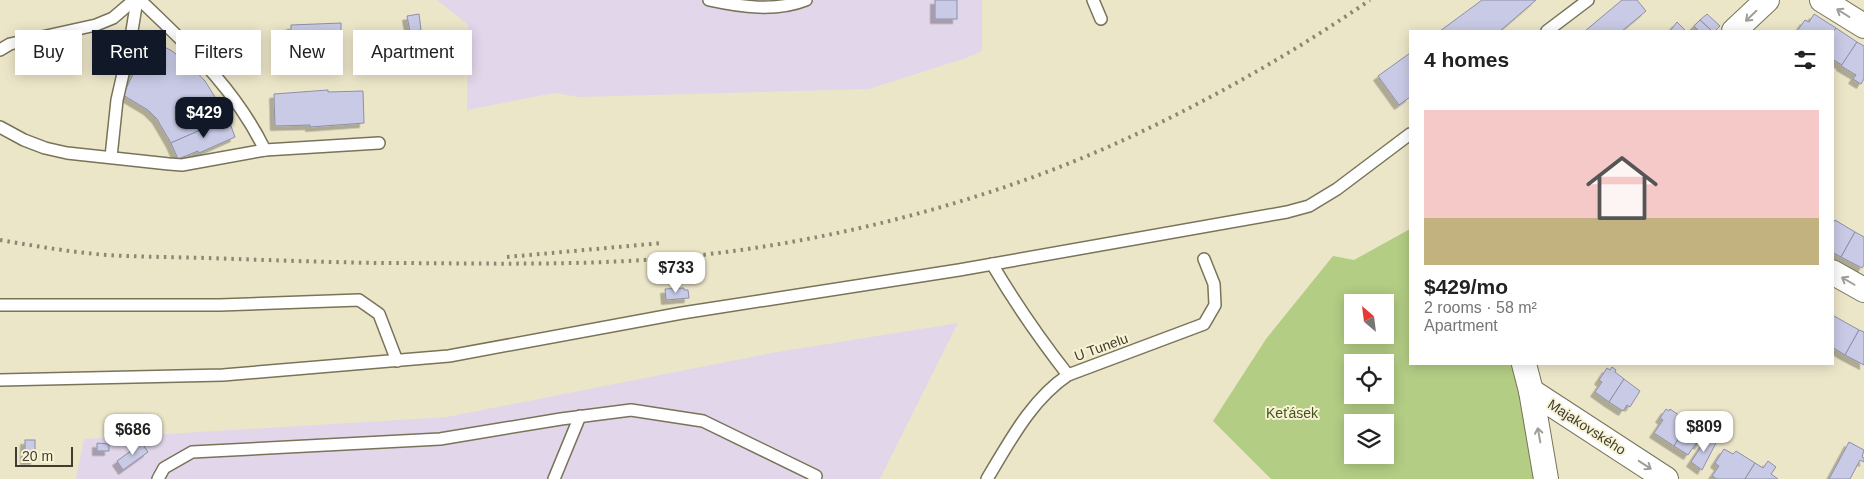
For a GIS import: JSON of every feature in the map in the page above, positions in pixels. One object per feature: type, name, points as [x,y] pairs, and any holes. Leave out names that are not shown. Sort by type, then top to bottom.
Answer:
[{"type":"street","points":[[1735,30],[1767,0]]},
{"type":"street","points":[[1822,0],[1864,26]]},
{"type":"street","points":[[1834,273],[1864,290]]},
{"type":"street","points":[[1524,365],[1531,390],[1546,479]]},
{"type":"street","name":"Majakovského","points":[[1531,390],[1666,479]]},
{"type":"lane","points":[[0,50],[10,44],[96,25],[113,18],[137,0]]},
{"type":"lane","points":[[137,0],[220,80],[240,105],[265,150]]},
{"type":"lane","points":[[111,157],[117,100],[130,43],[137,0]]},
{"type":"lane","points":[[709,0],[727,4],[778,8],[806,0]]},
{"type":"lane","points":[[1093,0],[1101,19]]},
{"type":"lane","points":[[1548,30],[1588,0]]},
{"type":"lane","points":[[0,127],[24,140],[45,148],[68,153],[182,165],[265,150],[378,143]]},
{"type":"lane","points":[[0,380],[223,375],[450,356],[682,313],[992,264],[1287,212],[1309,206],[1337,189],[1409,135]]},
{"type":"lane","name":"U Tunelu","points":[[987,479],[1037,402],[1053,385],[1068,375],[1204,324],[1215,305],[1214,284],[1204,259]]},
{"type":"lane","points":[[992,264],[1036,334],[1068,375]]},
{"type":"lane","points":[[0,305],[220,305],[359,300],[380,314],[397,361]]},
{"type":"lane","points":[[158,479],[164,468],[192,452],[440,440],[580,416],[631,410],[703,421],[816,476],[814,479]]},
{"type":"lane","points":[[554,479],[580,416]]},
{"type":"shaded area","points":[[437,0],[982,0],[982,51],[966,58],[869,89],[580,97],[554,93],[467,110],[467,75],[472,75],[472,30],[468,30],[468,25]]},
{"type":"shaded area","points":[[958,323],[880,479],[76,479],[84,439],[447,417],[771,353]]},
{"type":"green space","name":"Keťásek","points":[[1409,230],[1409,365],[1515,365],[1537,479],[1271,479],[1213,421],[1266,339],[1333,256],[1354,260]]},
{"type":"building","points":[[935,0],[957,0],[957,19],[935,19]]},
{"type":"building","points":[[1482,0],[1536,0],[1501,30],[1441,30]]},
{"type":"building","points":[[1622,0],[1637,0],[1646,11],[1623,30],[1586,30]]},
{"type":"building","points":[[419,14],[421,30],[410,30],[407,16]]},
{"type":"building","points":[[1707,14],[1720,26],[1716,30],[1711,30],[1700,20]]},
{"type":"building","points":[[1814,14],[1836,28],[1834,30],[1798,30],[1805,20],[1809,22]]},
{"type":"building","points":[[1700,20],[1711,30],[1698,30],[1694,26]]},
{"type":"building","points":[[1677,22],[1685,30],[1671,30]]},
{"type":"building","points":[[341,23],[341,30],[291,30],[291,25]]},
{"type":"building","points":[[1836,28],[1857,42],[1842,65],[1834,60],[1834,30]]},
{"type":"building","points":[[1857,42],[1864,46],[1864,79],[1861,84],[1853,79],[1856,75],[1841,66]]},
{"type":"building","points":[[166,48],[176,54],[176,75],[199,75],[228,118],[171,143],[157,119],[148,110],[123,95],[133,75],[166,75]]},
{"type":"building","points":[[1409,54],[1409,98],[1399,105],[1378,76]]},
{"type":"building","points":[[328,90],[328,92],[363,91],[364,123],[310,127],[310,125],[275,126],[274,94]]},
{"type":"building","points":[[228,118],[235,137],[199,153],[198,151],[178,159],[171,143]]},
{"type":"building","points":[[1835,220],[1855,232],[1841,257],[1834,253]]},
{"type":"building","points":[[1855,232],[1864,237],[1864,265],[1862,268],[1841,257]]},
{"type":"building","points":[[684,288],[684,290],[688,290],[689,298],[666,300],[665,289]]},
{"type":"building","points":[[1834,316],[1859,330],[1845,355],[1834,348]]},
{"type":"building","points":[[1859,330],[1864,332],[1864,365],[1845,355]]},
{"type":"building","points":[[1612,367],[1624,379],[1609,402],[1595,392],[1602,382],[1599,380],[1607,368],[1610,370]]},
{"type":"building","points":[[1624,379],[1640,391],[1630,407],[1627,405],[1623,411],[1609,402]]},
{"type":"building","points":[[1666,409],[1669,411],[1670,409],[1689,422],[1674,446],[1654,433],[1663,420],[1660,418]]},
{"type":"building","points":[[1689,422],[1705,435],[1699,445],[1696,443],[1688,455],[1674,446]]},
{"type":"building","points":[[1708,436],[1717,441],[1702,470],[1691,462]]},
{"type":"building","points":[[25,440],[35,440],[35,460],[25,460]]},
{"type":"building","points":[[1849,442],[1864,450],[1862,457],[1864,462],[1860,460],[1850,479],[1829,479]]},
{"type":"building","points":[[97,443],[109,444],[109,451],[97,451]]},
{"type":"building","points":[[142,443],[148,452],[123,470],[117,461]]},
{"type":"building","points":[[1724,449],[1733,454],[1736,451],[1755,463],[1745,479],[1717,479],[1712,476],[1719,466],[1715,463]]},
{"type":"building","points":[[1768,461],[1776,467],[1771,474],[1778,479],[1745,479],[1755,463],[1763,468]]},
{"type":"railway","points":[[0,240],[66,251],[144,257],[378,263],[518,264],[658,259],[778,244],[898,219],[958,202],[1073,162],[1128,138],[1221,91],[1282,57],[1370,0]]},
{"type":"railway","points":[[507,257],[662,243]]}]
